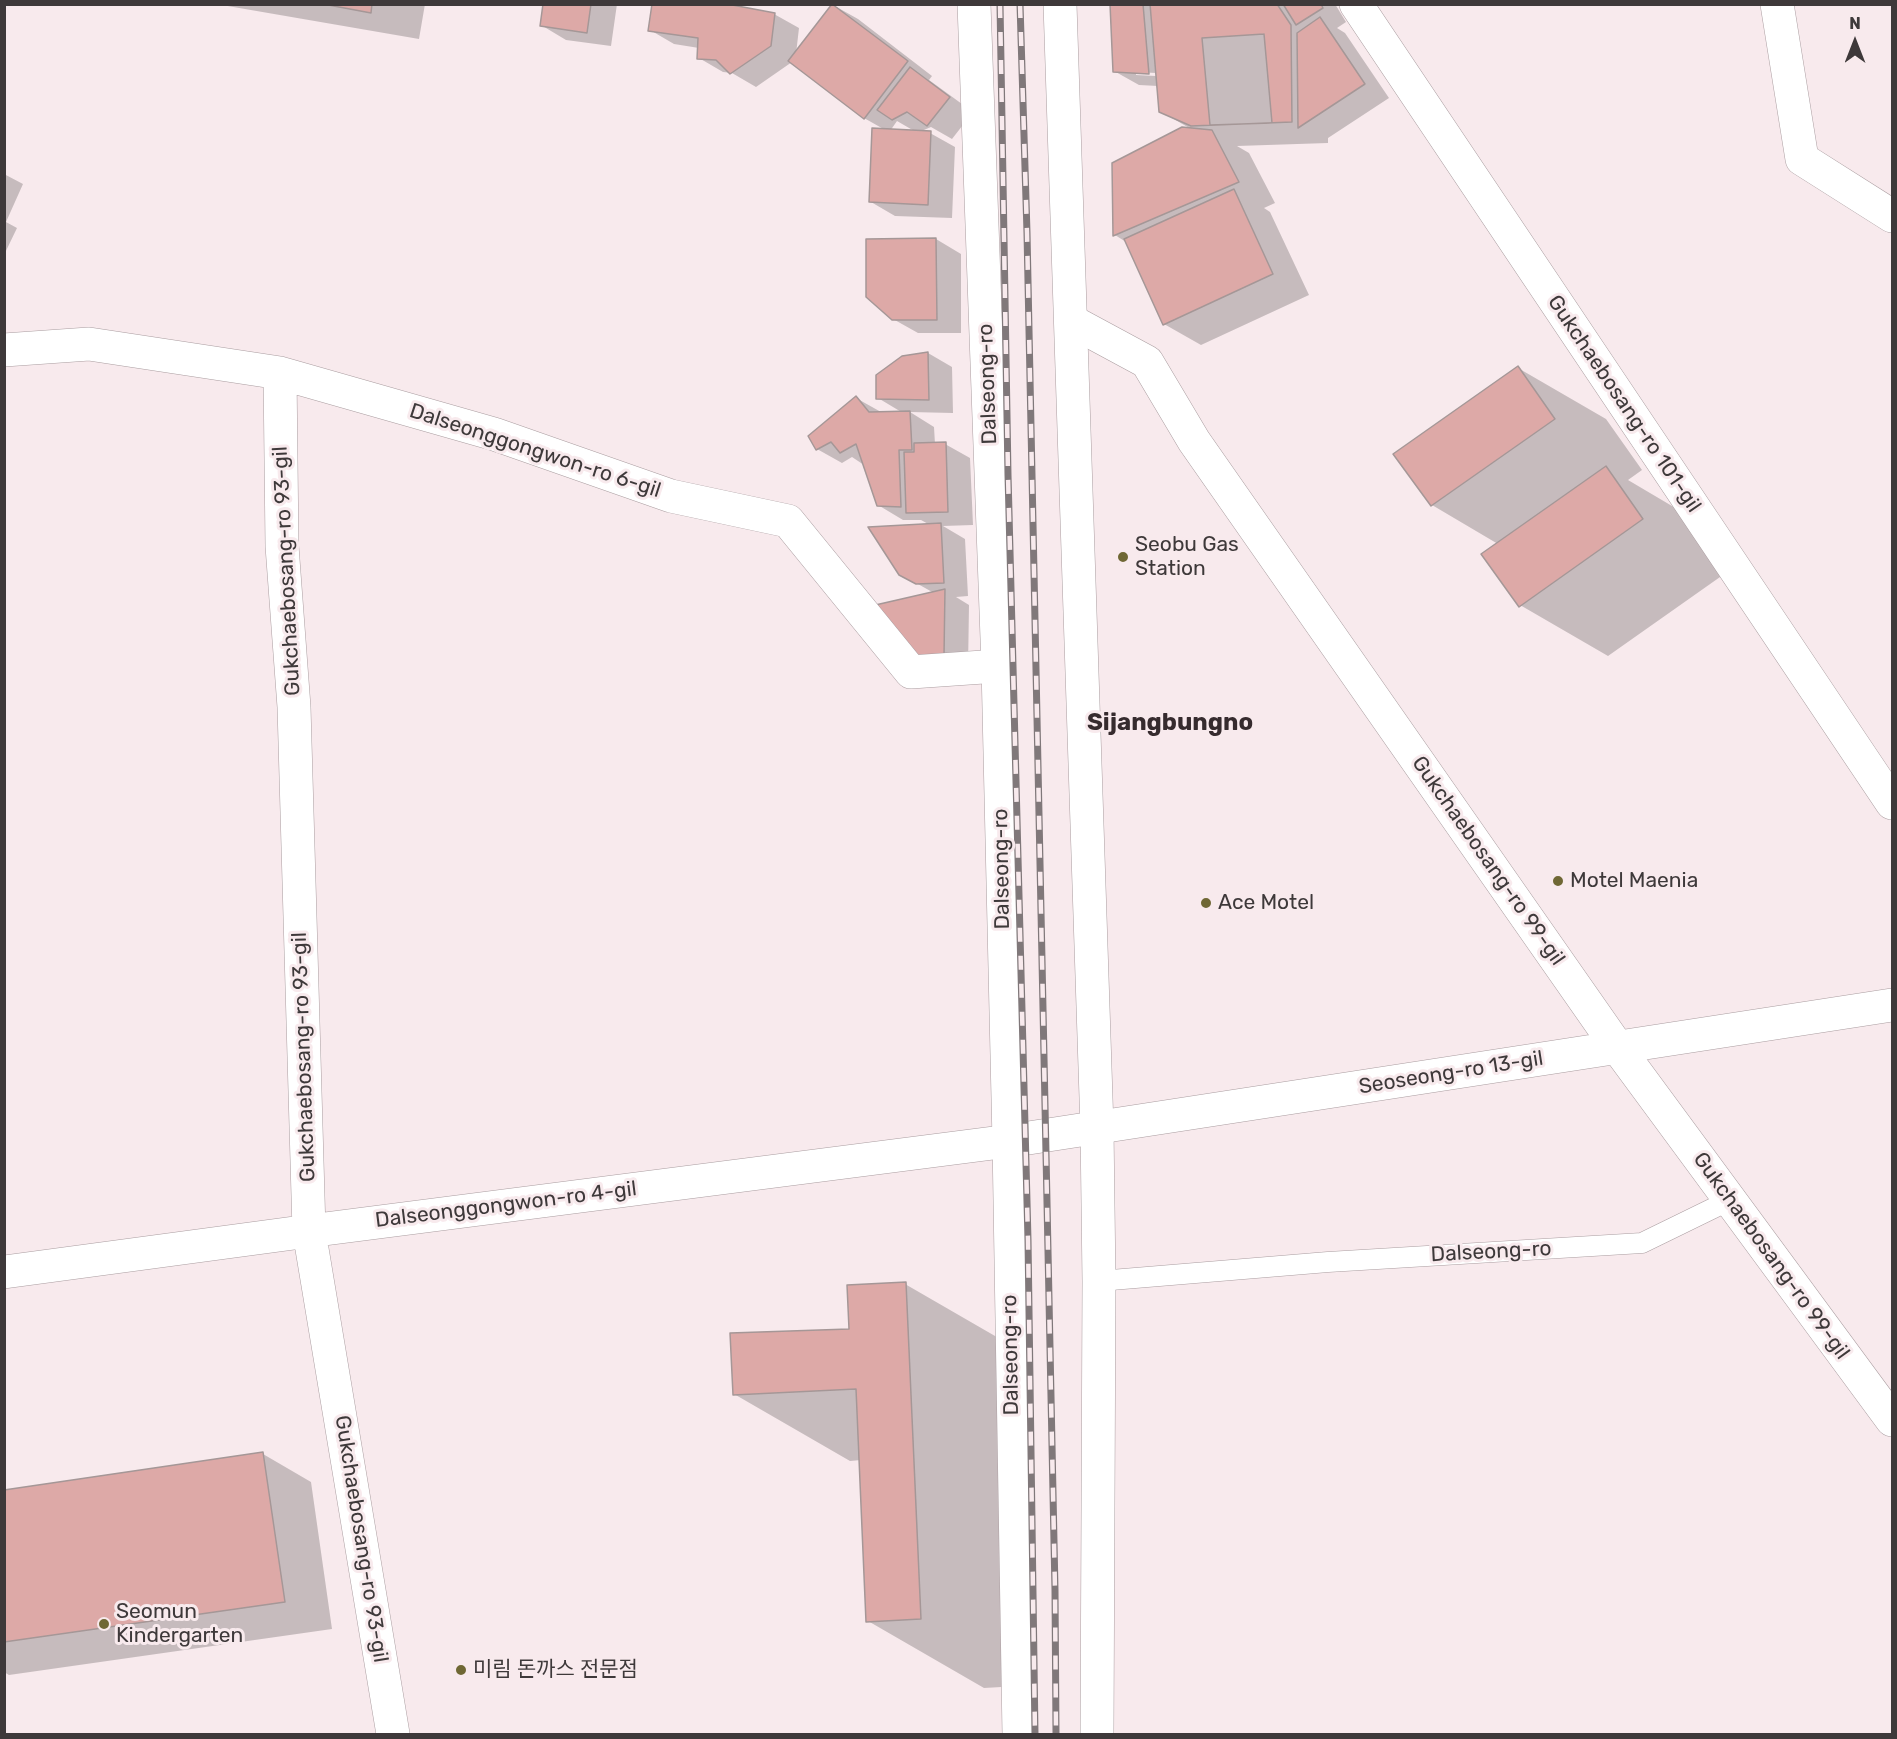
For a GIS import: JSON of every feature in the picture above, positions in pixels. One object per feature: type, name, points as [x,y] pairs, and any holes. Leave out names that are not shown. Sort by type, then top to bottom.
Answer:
[{"type":"street","name":"Dalseong-ro","points":[[974,4],[998,666],[1019,1734]]},
{"type":"street","points":[[1060,4],[1097,1128],[1099,1281],[1097,1734]]},
{"type":"street","name":"Gukchaebosang-ro 101-gil","points":[[1356,4],[1893,803]]},
{"type":"street","points":[[1777,4],[1802,159],[1893,216]]},
{"type":"street","name":"Gukchaebosang-ro 99-gil","points":[[1071,321],[1147,362],[1194,441],[1618,1048],[1893,1420]]},
{"type":"street","name":"Dalseonggongwon-ro 6-gil","points":[[4,350],[88,344],[280,373],[494,434],[672,496],[788,521],[911,672],[998,666]]},
{"type":"street","name":"Gukchaebosang-ro 93-gil","points":[[280,373],[282,546],[294,707],[309,1231],[393,1734]]},
{"type":"street","name":"Seoseong-ro 13-gil","points":[[1009,1141],[1893,1005]]},
{"type":"street","name":"Dalseonggongwon-ro 4-gil","points":[[4,1272],[1009,1141]]},
{"type":"lane","name":"Dalseong-ro","points":[[1099,1281],[1328,1262],[1642,1243],[1730,1200]]},
{"type":"building","points":[[323,4],[372,4],[371,13]]},
{"type":"building","points":[[543,4],[591,4],[587,33],[540,26]]},
{"type":"building","points":[[652,4],[727,4],[775,13],[771,46],[730,74],[716,60],[697,59],[698,38],[648,31]]},
{"type":"building","points":[[832,4],[908,61],[864,119],[788,61]]},
{"type":"building","points":[[1110,4],[1143,4],[1149,74],[1113,72]]},
{"type":"building","points":[[1150,4],[1277,4],[1291,25],[1292,122],[1191,126],[1159,112]]},
{"type":"building","points":[[1283,4],[1321,4],[1323,8],[1296,25]]},
{"type":"building","points":[[1320,17],[1365,84],[1298,128],[1297,33]]},
{"type":"building","points":[[1264,34],[1272,123],[1210,125],[1202,38]]},
{"type":"building","points":[[910,67],[950,97],[927,126],[907,112],[892,120],[877,110]]},
{"type":"building","points":[[1182,127],[1212,130],[1239,182],[1113,236],[1112,163]]},
{"type":"building","points":[[872,128],[931,131],[928,205],[869,202]]},
{"type":"building","points":[[1234,189],[1273,274],[1163,325],[1124,239]]},
{"type":"building","points":[[936,238],[937,320],[892,320],[866,297],[866,239]]},
{"type":"building","points":[[928,352],[929,400],[876,399],[876,375],[902,356]]},
{"type":"building","points":[[1518,366],[1555,419],[1431,506],[1393,454]]},
{"type":"building","points":[[856,396],[869,412],[910,411],[912,450],[899,450],[901,507],[877,506],[856,444],[840,453],[831,442],[816,450],[808,436]]},
{"type":"building","points":[[946,442],[948,512],[906,513],[904,452],[914,452],[914,443]]},
{"type":"building","points":[[1606,466],[1643,519],[1519,607],[1481,554]]},
{"type":"building","points":[[941,523],[944,583],[916,584],[899,575],[868,527]]},
{"type":"building","points":[[945,589],[944,656],[916,659],[871,606]]},
{"type":"building","points":[[906,1282],[921,1619],[866,1622],[856,1389],[733,1395],[730,1333],[849,1329],[847,1285]]},
{"type":"building","points":[[263,1452],[285,1602],[4,1642],[4,1490]]},
{"type":"railway","points":[[1000,4],[1008,475],[1028,1240],[1035,1734]]},
{"type":"railway","points":[[1020,4],[1027,233],[1056,1734]]},
{"type":"place","name":"Seobu Gas Station","points":[[1123,557]]},
{"type":"place","name":"Motel Maenia","points":[[1558,881]]},
{"type":"place","name":"Ace Motel","points":[[1206,903]]},
{"type":"place","name":"Seomun Kindergarten","points":[[104,1624]]},
{"type":"place","name":"미림 돈까스 전문점","points":[[461,1670]]},
{"type":"district","name":"Sijangbungno","points":[[1170,723]]}]
